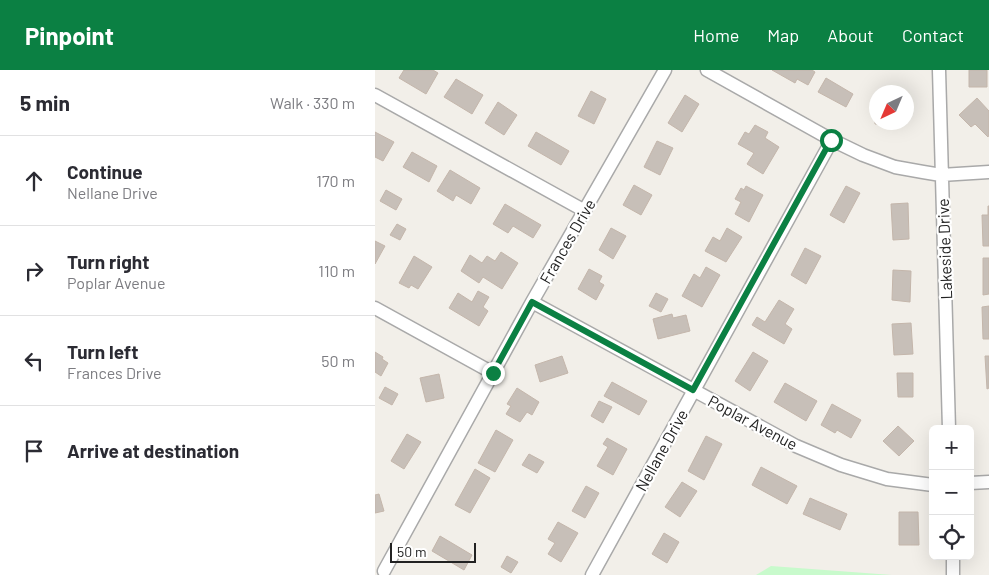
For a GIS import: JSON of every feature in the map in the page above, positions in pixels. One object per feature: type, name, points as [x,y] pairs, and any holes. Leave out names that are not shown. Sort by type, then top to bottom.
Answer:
[{"type":"street","name":"Frances Drive","points":[[383,571],[532,302],[665,70]]},
{"type":"street","points":[[707,70],[831,140],[895,167],[941,175],[989,172]]},
{"type":"street","name":"Lakeside Drive","points":[[939,70],[949,425]]},
{"type":"street","points":[[375,96],[585,210]]},
{"type":"street","name":"Nellane Drive","points":[[592,575],[831,140]]},
{"type":"street","name":"Poplar Avenue","points":[[532,302],[796,446],[841,465],[887,479],[929,485]]},
{"type":"street","points":[[375,308],[493,373]]},
{"type":"street","points":[[974,483],[989,482]]},
{"type":"street","points":[[953,560],[953,575]]},
{"type":"green space","points":[[771,566],[892,575],[756,575]]},
{"type":"building","points":[[404,70],[433,70],[438,73],[426,94],[399,78]]},
{"type":"building","points":[[772,70],[812,70],[815,72],[808,85],[797,79],[795,83]]},
{"type":"building","points":[[969,70],[987,70],[987,87],[969,87]]},
{"type":"building","points":[[826,78],[853,94],[846,107],[818,92]]},
{"type":"building","points":[[456,79],[483,95],[472,114],[444,97]]},
{"type":"building","points":[[591,91],[606,99],[594,124],[578,116]]},
{"type":"building","points":[[685,95],[699,104],[682,132],[668,123]]},
{"type":"building","points":[[977,98],[989,111],[988,137],[975,124],[971,127],[959,115]]},
{"type":"building","points":[[498,102],[517,115],[504,135],[485,123]]},
{"type":"building","points":[[755,125],[768,132],[765,138],[779,147],[763,174],[747,164],[754,153],[738,144],[745,132],[749,134]]},
{"type":"building","points":[[375,132],[394,142],[383,161],[375,157]]},
{"type":"building","points":[[536,132],[569,151],[561,165],[528,146]]},
{"type":"building","points":[[657,141],[673,148],[660,175],[644,167]]},
{"type":"building","points":[[412,152],[437,166],[429,182],[403,167]]},
{"type":"building","points":[[450,170],[480,188],[471,204],[456,195],[453,201],[437,191]]},
{"type":"building","points":[[634,185],[652,195],[641,215],[623,205]]},
{"type":"building","points":[[746,186],[763,195],[749,222],[735,214],[741,202],[735,199],[741,188],[744,190]]},
{"type":"building","points":[[846,186],[860,193],[844,223],[830,215]]},
{"type":"building","points":[[386,190],[402,199],[396,210],[380,201]]},
{"type":"building","points":[[908,203],[909,239],[893,240],[891,204]]},
{"type":"building","points":[[505,204],[541,225],[533,238],[513,226],[508,233],[493,224]]},
{"type":"building","points":[[988,206],[989,246],[983,246],[982,215],[988,215]]},
{"type":"building","points":[[397,224],[406,229],[400,240],[390,235]]},
{"type":"building","points":[[611,228],[626,236],[613,259],[599,250]]},
{"type":"building","points":[[727,228],[742,237],[726,262],[705,251],[713,237],[720,241]]},
{"type":"building","points":[[375,241],[385,246],[375,264]]},
{"type":"building","points":[[805,248],[821,256],[806,284],[791,275]]},
{"type":"building","points":[[501,252],[518,263],[502,289],[483,277],[479,283],[461,271],[470,255],[482,263],[487,256],[495,261]]},
{"type":"building","points":[[414,256],[432,267],[418,289],[411,285],[409,288],[399,283]]},
{"type":"building","points":[[983,258],[989,258],[989,294],[983,295]]},
{"type":"building","points":[[706,267],[720,275],[702,307],[682,296],[694,274],[700,278]]},
{"type":"building","points":[[589,269],[602,276],[599,282],[604,285],[596,300],[578,289]]},
{"type":"building","points":[[893,270],[911,271],[910,302],[892,300]]},
{"type":"building","points":[[478,291],[489,297],[483,307],[488,311],[479,326],[449,308],[458,293],[472,302]]},
{"type":"building","points":[[656,293],[668,299],[661,312],[649,306]]},
{"type":"building","points":[[779,300],[794,309],[785,324],[792,329],[784,344],[752,325],[757,317],[765,322]]},
{"type":"building","points":[[989,306],[989,339],[983,339],[982,307]]},
{"type":"building","points":[[672,314],[673,318],[686,315],[690,331],[658,339],[653,319]]},
{"type":"building","points":[[911,323],[913,354],[894,355],[892,324]]},
{"type":"building","points":[[375,352],[388,363],[381,376],[375,372]]},
{"type":"building","points":[[753,352],[768,361],[750,391],[735,381]]},
{"type":"building","points":[[562,356],[568,373],[540,382],[535,365]]},
{"type":"building","points":[[985,356],[989,356],[989,388],[987,389]]},
{"type":"building","points":[[897,373],[913,373],[913,397],[898,397]]},
{"type":"building","points":[[439,374],[444,398],[426,402],[420,378]]},
{"type":"building","points":[[612,382],[647,401],[639,415],[604,396]]},
{"type":"building","points":[[785,383],[817,401],[806,421],[774,402]]},
{"type":"building","points":[[385,387],[398,394],[392,405],[379,398]]},
{"type":"building","points":[[517,388],[539,402],[532,415],[527,412],[520,422],[506,414],[511,406],[507,404]]},
{"type":"building","points":[[599,401],[612,407],[603,423],[591,416]]},
{"type":"building","points":[[832,404],[861,420],[851,438],[837,430],[835,433],[821,425]]},
{"type":"building","points":[[898,426],[914,441],[899,456],[883,441]]},
{"type":"building","points":[[496,430],[513,440],[495,472],[478,463]]},
{"type":"building","points":[[407,434],[421,442],[404,469],[391,461]]},
{"type":"building","points":[[706,436],[722,444],[704,480],[688,471]]},
{"type":"building","points":[[607,438],[627,449],[613,475],[597,466],[608,447],[603,444]]},
{"type":"building","points":[[529,454],[544,462],[537,473],[522,465]]},
{"type":"building","points":[[761,467],[797,486],[787,504],[752,485]]},
{"type":"building","points":[[475,469],[490,478],[470,513],[455,505]]},
{"type":"building","points":[[682,482],[697,491],[680,517],[665,507]]},
{"type":"building","points":[[586,486],[599,493],[585,518],[572,511]]},
{"type":"building","points":[[379,494],[384,511],[375,513],[375,495]]},
{"type":"building","points":[[810,498],[847,514],[840,530],[803,514]]},
{"type":"building","points":[[899,512],[918,512],[919,545],[899,545]]},
{"type":"building","points":[[558,522],[578,533],[561,562],[548,554],[555,543],[548,539]]},
{"type":"building","points":[[664,533],[679,542],[667,563],[652,554]]},
{"type":"building","points":[[440,536],[472,555],[464,570],[432,551]]},
{"type":"building","points":[[507,556],[518,562],[511,573],[501,567]]},
{"type":"route","points":[[493,373],[532,302],[693,390],[831,140]]}]
